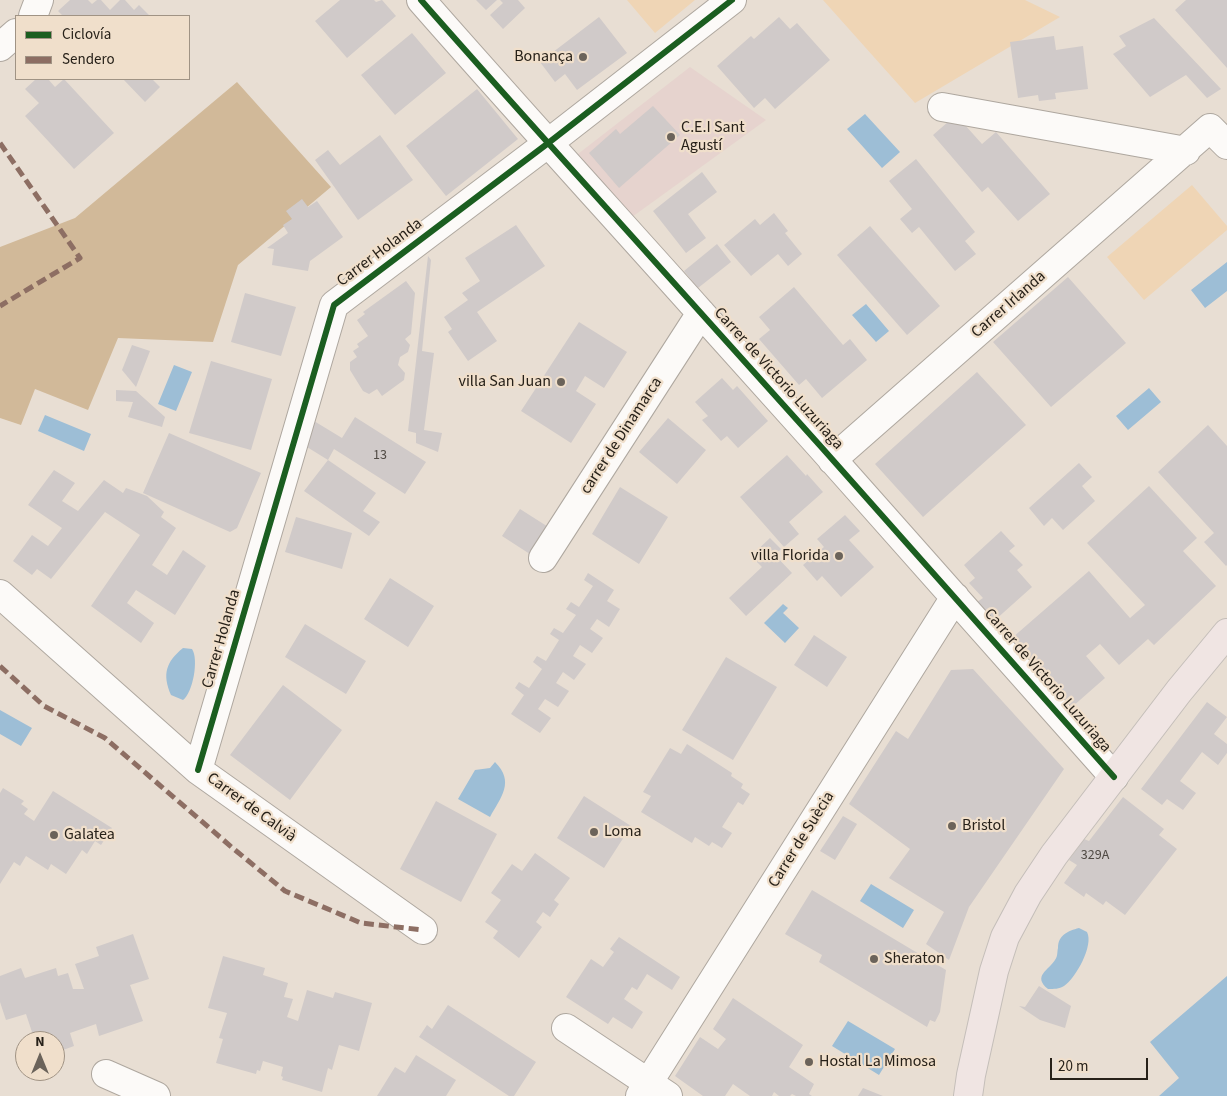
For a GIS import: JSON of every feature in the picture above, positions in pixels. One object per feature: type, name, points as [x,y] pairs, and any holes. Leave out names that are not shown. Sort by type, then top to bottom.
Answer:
[{"type":"main road","points":[[968,1096],[994,971],[1005,937],[1028,894],[1049,862],[1179,691],[1227,633]]},
{"type":"street","points":[[33,15],[40,0]]},
{"type":"street","name":"Carrer de Victorio Luzuriaga","points":[[420,0],[1114,777]]},
{"type":"street","name":"Carrer Holanda","points":[[198,770],[334,305],[547,144],[732,0]]},
{"type":"street","points":[[0,47],[15,34]]},
{"type":"street","points":[[942,107],[1186,151]]},
{"type":"street","name":"Carrer Irlanda","points":[[832,460],[1210,128],[1227,145]]},
{"type":"street","name":"carrer de Dinamarca","points":[[543,558],[701,313]]},
{"type":"street","name":"Carrer de Calvià","points":[[0,594],[198,770],[423,930]]},
{"type":"street","name":"Carrer de Suècia","points":[[652,1092],[955,597]]},
{"type":"street","points":[[566,1028],[652,1092]]},
{"type":"street","points":[[106,1074],[156,1096]]},
{"type":"shaded area","points":[[627,0],[695,0],[655,33]]},
{"type":"shaded area","points":[[823,0],[1025,0],[1060,17],[915,103]]},
{"type":"shaded area","name":"C.E.I Sant Agustí","points":[[690,67],[766,120],[632,217],[578,154]]},
{"type":"shaded area","points":[[237,82],[331,187],[238,265],[213,342],[118,338],[88,410],[35,389],[21,425],[0,418],[0,247],[75,218]]},
{"type":"shaded area","points":[[1192,185],[1227,226],[1227,230],[1144,300],[1107,257]]},
{"type":"water","points":[[865,114],[900,152],[882,168],[847,129]]},
{"type":"water","points":[[1227,262],[1227,291],[1205,308],[1191,290]]},
{"type":"water","points":[[866,304],[889,331],[876,342],[852,315]]},
{"type":"water","points":[[174,365],[192,372],[176,411],[158,404]]},
{"type":"water","points":[[1149,388],[1161,402],[1128,430],[1116,416]]},
{"type":"water","points":[[45,415],[91,434],[84,451],[38,431]]},
{"type":"water","points":[[783,604],[788,608],[783,613],[799,628],[785,643],[764,623]]},
{"type":"water","points":[[183,648],[192,649],[195,668],[190,690],[183,700],[171,695],[166,675],[169,663]]},
{"type":"water","points":[[0,710],[32,728],[21,746],[0,734]]},
{"type":"water","points":[[495,762],[501,769],[505,783],[502,796],[490,817],[458,799],[475,770],[490,768]]},
{"type":"water","points":[[871,884],[914,910],[903,928],[860,901]]},
{"type":"water","points":[[1079,928],[1087,932],[1089,938],[1083,961],[1074,976],[1064,986],[1048,989],[1043,984],[1043,973],[1056,958],[1058,944],[1062,937],[1068,932]]},
{"type":"water","points":[[1227,976],[1227,1096],[1159,1096],[1179,1078],[1150,1042]]},
{"type":"water","points":[[848,1021],[895,1049],[879,1075],[832,1046]]},
{"type":"building","points":[[70,0],[88,0],[92,4],[97,0],[101,0],[110,10],[120,0],[125,0],[134,10],[139,5],[149,15],[62,15],[58,11]]},
{"type":"building","points":[[340,0],[374,0],[376,2],[382,0],[396,16],[347,58],[315,21]]},
{"type":"building","points":[[476,0],[497,0],[486,10]]},
{"type":"building","points":[[500,0],[518,0],[525,8],[503,29],[490,15],[503,3]]},
{"type":"building","points":[[1186,0],[1227,0],[1227,68],[1175,10]]},
{"type":"building","name":"Bonança","points":[[599,17],[627,53],[577,90],[565,74],[555,82],[540,62]]},
{"type":"building","points":[[779,17],[790,29],[797,23],[830,60],[775,109],[765,98],[754,108],[717,66],[751,36],[754,39]]},
{"type":"building","points":[[1154,18],[1221,89],[1207,98],[1186,75],[1150,97],[1113,54],[1126,46],[1119,36]]},
{"type":"building","points":[[412,33],[446,73],[395,115],[361,75]]},
{"type":"building","points":[[1054,36],[1056,50],[1083,46],[1088,89],[1055,93],[1056,99],[1039,101],[1038,95],[1018,98],[1010,42]]},
{"type":"building","points":[[35,80],[49,80],[55,87],[65,80],[114,133],[74,169],[25,116],[39,103],[25,89]]},
{"type":"building","points":[[124,80],[153,80],[160,87],[145,102]]},
{"type":"building","points":[[477,89],[518,139],[446,196],[406,146]]},
{"type":"building","points":[[653,106],[680,135],[619,188],[589,153],[616,129],[620,134]]},
{"type":"building","points":[[956,115],[982,144],[996,132],[1050,194],[1018,221],[988,187],[982,192],[933,135]]},
{"type":"building","points":[[380,135],[413,180],[358,220],[315,160],[328,150],[340,165]]},
{"type":"building","points":[[916,159],[975,232],[965,241],[976,254],[955,271],[919,227],[912,233],[900,219],[912,209],[889,181]]},
{"type":"building","points":[[702,172],[717,192],[688,214],[706,238],[686,253],[653,211]]},
{"type":"building","points":[[302,199],[308,207],[317,201],[343,237],[310,261],[308,271],[272,265],[274,249],[267,248],[288,233],[283,225],[292,219],[286,211]]},
{"type":"building","points":[[774,213],[788,231],[785,233],[802,254],[788,266],[778,254],[751,276],[724,245],[755,219],[760,225]]},
{"type":"building","points":[[516,225],[545,266],[477,312],[497,341],[468,361],[448,332],[452,329],[444,317],[468,300],[462,293],[480,281],[465,258]]},
{"type":"building","points":[[870,226],[940,306],[907,335],[837,255]]},
{"type":"building","points":[[717,244],[731,262],[698,288],[684,271]]},
{"type":"building","points":[[428,256],[431,260],[422,351],[434,353],[424,430],[442,433],[438,452],[416,443],[416,433],[408,431]]},
{"type":"building","points":[[1068,277],[1126,343],[1051,407],[993,342]]},
{"type":"building","points":[[406,281],[415,293],[411,334],[405,339],[410,345],[408,352],[400,357],[398,365],[405,373],[404,380],[382,396],[377,389],[369,394],[363,391],[350,370],[350,362],[357,357],[353,351],[359,347],[357,344],[368,336],[357,320],[365,314],[363,312]]},
{"type":"building","points":[[794,287],[843,345],[850,339],[867,360],[822,398],[806,379],[799,385],[759,339],[770,330],[759,317]]},
{"type":"building","points":[[245,293],[296,307],[281,356],[231,342]]},
{"type":"building","name":"villa San Juan","points":[[579,322],[627,352],[604,388],[585,376],[576,391],[596,404],[571,443],[521,411]]},
{"type":"building","points":[[132,345],[150,351],[136,387],[122,370]]},
{"type":"building","points":[[211,361],[272,379],[251,450],[189,433]]},
{"type":"building","points":[[977,372],[1026,425],[923,517],[875,464]]},
{"type":"building","points":[[722,378],[733,390],[737,386],[768,421],[738,448],[727,436],[721,441],[702,420],[708,416],[695,402]]},
{"type":"building","points":[[116,390],[136,391],[165,417],[162,427],[128,417],[133,402],[116,401]]},
{"type":"building","points":[[355,417],[426,462],[405,494],[334,449],[328,460],[307,447],[314,421],[342,438]]},
{"type":"building","points":[[668,418],[706,450],[677,484],[639,452]]},
{"type":"building","points":[[1208,425],[1227,446],[1226,566],[1204,542],[1214,533],[1158,472]]},
{"type":"building","points":[[169,433],[261,473],[237,528],[230,532],[143,493]]},
{"type":"building","points":[[787,455],[823,492],[789,522],[799,534],[784,547],[740,497]]},
{"type":"building","points":[[328,460],[376,493],[363,511],[380,522],[369,536],[304,491]]},
{"type":"building","points":[[1079,463],[1092,477],[1082,486],[1095,501],[1063,530],[1052,518],[1044,526],[1029,508]]},
{"type":"building","points":[[54,470],[75,483],[62,501],[78,511],[104,480],[123,493],[126,488],[147,496],[164,512],[161,517],[176,528],[152,565],[167,575],[183,550],[206,566],[175,615],[136,590],[127,603],[154,623],[141,643],[91,606],[140,535],[105,512],[51,579],[37,569],[32,575],[13,561],[32,535],[48,546],[62,528],[28,505]]},
{"type":"building","points":[[1149,486],[1197,538],[1183,551],[1216,586],[1154,645],[1148,639],[1119,665],[1100,644],[1086,656],[1105,678],[1072,707],[1012,638],[1089,571],[1130,618],[1145,605],[1087,543]]},
{"type":"building","points":[[620,487],[668,517],[639,564],[592,534]]},
{"type":"building","points":[[520,509],[553,530],[536,558],[502,536]]},
{"type":"building","name":"villa Florida","points":[[845,515],[860,531],[849,540],[874,567],[841,597],[822,576],[817,581],[803,565],[824,547],[817,539]]},
{"type":"building","points":[[296,517],[352,533],[342,569],[285,552]]},
{"type":"building","points":[[1001,531],[1015,546],[1009,551],[1023,565],[1017,570],[1032,587],[994,621],[977,602],[983,598],[969,583],[975,578],[964,565]]},
{"type":"building","points":[[770,538],[781,549],[775,555],[792,573],[746,616],[729,598],[762,567],[751,556]]},
{"type":"building","points":[[588,573],[614,590],[607,601],[620,609],[609,627],[597,619],[590,629],[603,638],[592,653],[580,645],[573,656],[586,664],[574,680],[563,672],[556,683],[569,691],[558,707],[545,699],[538,709],[551,718],[540,733],[511,714],[524,695],[515,688],[519,682],[529,688],[542,669],[533,662],[537,656],[546,661],[559,640],[550,634],[554,628],[563,633],[576,615],[566,609],[571,602],[579,607],[593,586],[584,580]]},
{"type":"building","points":[[390,578],[434,606],[408,647],[364,619]]},
{"type":"building","points":[[305,624],[366,661],[346,694],[285,657]]},
{"type":"building","points":[[814,635],[847,657],[827,687],[794,665]]},
{"type":"building","points":[[726,657],[777,687],[733,760],[682,730]]},
{"type":"building","name":"Bristol","points":[[973,669],[1064,769],[969,907],[949,960],[926,944],[944,912],[889,878],[910,849],[849,804],[896,731],[908,739],[951,670]]},
{"type":"building","points":[[283,685],[342,730],[290,800],[230,755]]},
{"type":"building","points":[[1207,702],[1227,717],[1214,734],[1227,744],[1227,753],[1218,765],[1202,752],[1180,781],[1196,793],[1183,810],[1167,799],[1162,805],[1141,789]]},
{"type":"building","points":[[687,744],[732,773],[731,776],[743,784],[741,788],[750,794],[743,805],[738,802],[722,827],[732,833],[722,848],[712,842],[709,846],[695,837],[692,843],[641,812],[651,796],[643,792],[670,748],[681,754]]},
{"type":"building","name":"Galatea","points":[[3,788],[24,801],[21,804],[28,809],[24,814],[34,821],[53,791],[112,828],[101,845],[95,841],[87,854],[82,850],[66,874],[51,864],[48,870],[26,856],[20,866],[14,862],[0,884],[0,793]]},
{"type":"building","name":"Loma","points":[[584,796],[631,826],[604,868],[557,838]]},
{"type":"building","points":[[1123,797],[1164,829],[1159,835],[1177,849],[1125,915],[1106,901],[1103,905],[1086,893],[1084,897],[1064,883],[1077,865],[1069,860],[1084,839],[1089,841]]},
{"type":"building","points":[[436,801],[497,834],[461,902],[400,869]]},
{"type":"building","points":[[843,816],[857,824],[835,860],[820,851]]},
{"type":"building","points":[[535,853],[570,878],[554,900],[559,904],[550,917],[543,912],[536,922],[542,927],[519,958],[493,938],[498,931],[485,922],[501,900],[491,893],[512,864],[522,871]]},
{"type":"building","name":"Sheraton","points":[[812,890],[946,970],[940,1012],[935,1022],[930,1020],[927,1027],[819,962],[822,955],[785,934]]},
{"type":"building","points":[[133,934],[149,979],[130,985],[143,1021],[99,1036],[96,1024],[70,1033],[74,1046],[65,1049],[65,1031],[32,1031],[26,1014],[6,1020],[0,1002],[0,976],[21,968],[25,978],[56,968],[58,976],[68,973],[73,989],[84,989],[75,964],[99,956],[96,947]]},
{"type":"building","points":[[619,937],[680,977],[672,990],[647,974],[637,990],[632,987],[624,999],[643,1012],[632,1029],[613,1017],[608,1024],[566,997],[591,959],[603,967],[614,952],[610,949]]},
{"type":"building","points":[[223,956],[265,968],[263,975],[288,983],[284,997],[293,999],[287,1017],[298,1021],[307,990],[333,998],[335,992],[372,1003],[359,1051],[339,1045],[332,1070],[328,1068],[322,1092],[282,1080],[283,1067],[263,1061],[260,1071],[257,1070],[256,1074],[216,1063],[223,1039],[219,1038],[227,1013],[208,1008]]},
{"type":"building","points":[[1039,986],[1071,1006],[1065,1028],[1040,1020],[1019,1006],[1025,1007]]},
{"type":"building","points":[[733,998],[803,1045],[789,1067],[814,1084],[809,1094],[812,1096],[796,1096],[792,1094],[790,1096],[779,1096],[774,1092],[772,1096],[750,1096],[733,1084],[725,1096],[703,1096],[675,1076],[700,1037],[718,1049],[726,1039],[713,1029]]},
{"type":"building","points":[[448,1005],[536,1062],[514,1096],[509,1096],[419,1037],[427,1025],[432,1029]]},
{"type":"building","points":[[416,1055],[456,1080],[446,1096],[377,1096],[395,1067],[405,1073]]},
{"type":"building","points":[[863,1088],[883,1096],[858,1096]]},
{"type":"marked path","points":[[0,143],[80,258],[0,306]]},
{"type":"marked path","points":[[0,666],[44,706],[105,738],[285,891],[361,923],[423,930]]},
{"type":"cycle path","points":[[421,0],[1114,777]]},
{"type":"cycle path","points":[[198,770],[334,305],[547,144],[732,0]]},
{"type":"place","name":"Bonança","points":[[583,57]]},
{"type":"place","name":"C.E.I Sant Agustí","points":[[671,137]]},
{"type":"place","name":"villa San Juan","points":[[561,382]]},
{"type":"place","name":"villa Florida","points":[[839,556]]},
{"type":"place","name":"Bristol","points":[[952,826]]},
{"type":"place","name":"Loma","points":[[594,832]]},
{"type":"place","name":"Galatea","points":[[54,835]]},
{"type":"place","name":"Sheraton","points":[[874,959]]},
{"type":"place","name":"Hostal La Mimosa","points":[[809,1062]]}]
